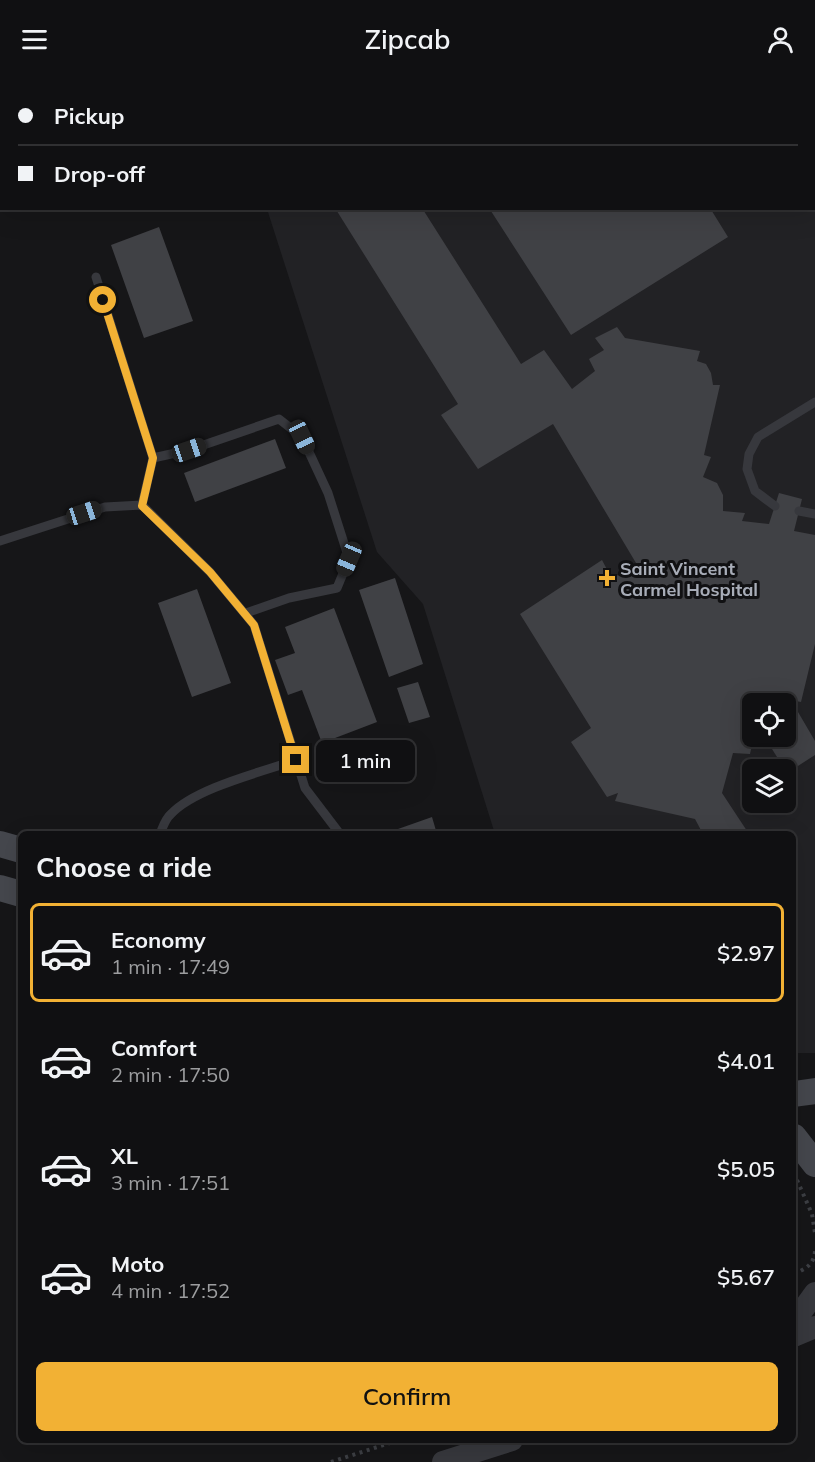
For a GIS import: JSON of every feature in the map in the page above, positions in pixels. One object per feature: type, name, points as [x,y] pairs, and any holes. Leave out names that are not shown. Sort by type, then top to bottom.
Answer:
[{"type":"main road","points":[[0,844],[18,849]]},
{"type":"main road","points":[[0,888],[18,893]]},
{"type":"main road","points":[[796,1094],[815,1092]]},
{"type":"main road","points":[[796,1140],[815,1164]]},
{"type":"street","points":[[796,1319],[815,1293]]},
{"type":"street","points":[[796,1335],[815,1327]]},
{"type":"street","points":[[443,1462],[503,1443]]},
{"type":"lane","points":[[96,277],[153,458],[142,506]]},
{"type":"lane","points":[[775,506],[755,491],[747,469],[748,454],[758,437],[815,402]]},
{"type":"lane","points":[[153,458],[189,450],[279,419],[302,437],[328,493],[349,559],[337,588],[289,598],[246,613]]},
{"type":"lane","points":[[0,541],[105,507],[142,506],[210,572],[254,625],[305,788],[338,831]]},
{"type":"lane","points":[[799,511],[815,514]]},
{"type":"lane","points":[[160,831],[165,820],[183,804],[210,790],[296,760]]},
{"type":"path","points":[[796,1178],[812,1214],[815,1233]]},
{"type":"path","points":[[796,1273],[809,1266],[815,1256],[815,1251]]},
{"type":"path","points":[[331,1462],[390,1443]]},
{"type":"shaded area","name":"Saint Vincent Carmel Hospital","points":[[267,210],[815,210],[815,1053],[796,1053],[796,831],[494,831],[423,604],[377,552]]},
{"type":"building","points":[[336,210],[423,210],[521,364],[544,350],[572,389],[595,371],[589,359],[604,350],[595,338],[617,327],[625,338],[700,351],[697,361],[706,364],[711,373],[713,385],[720,385],[704,455],[711,457],[703,477],[717,483],[723,495],[723,511],[745,513],[742,521],[769,524],[779,493],[802,499],[794,531],[815,535],[815,644],[801,702],[796,701],[796,693],[742,693],[742,747],[752,747],[750,754],[733,753],[722,793],[747,831],[701,831],[695,819],[615,801],[618,793],[607,797],[571,742],[591,728],[520,614],[602,560],[612,579],[636,563],[553,424],[478,469],[441,415],[458,404]]},
{"type":"building","points":[[490,210],[711,210],[728,237],[571,335]]},
{"type":"building","points":[[159,227],[193,321],[144,338],[111,245]]},
{"type":"building","points":[[275,439],[286,468],[195,502],[184,473]]},
{"type":"building","points":[[395,578],[423,664],[389,677],[359,590]]},
{"type":"building","points":[[197,589],[231,683],[192,697],[158,603]]},
{"type":"building","points":[[334,608],[377,722],[322,743],[302,690],[288,695],[275,660],[295,653],[285,627]]},
{"type":"building","points":[[418,682],[430,717],[409,723],[397,688]]},
{"type":"building","points":[[796,709],[815,741],[815,755],[796,767],[796,759],[778,759],[772,749],[762,747],[796,747]]},
{"type":"building","points":[[432,817],[436,831],[399,831],[398,829]]},
{"type":"place","name":"Saint Vincent Carmel Hospital","points":[[607,578]]},
{"type":"route","points":[[103,300],[153,458],[142,506],[210,572],[254,625],[296,760]]}]
